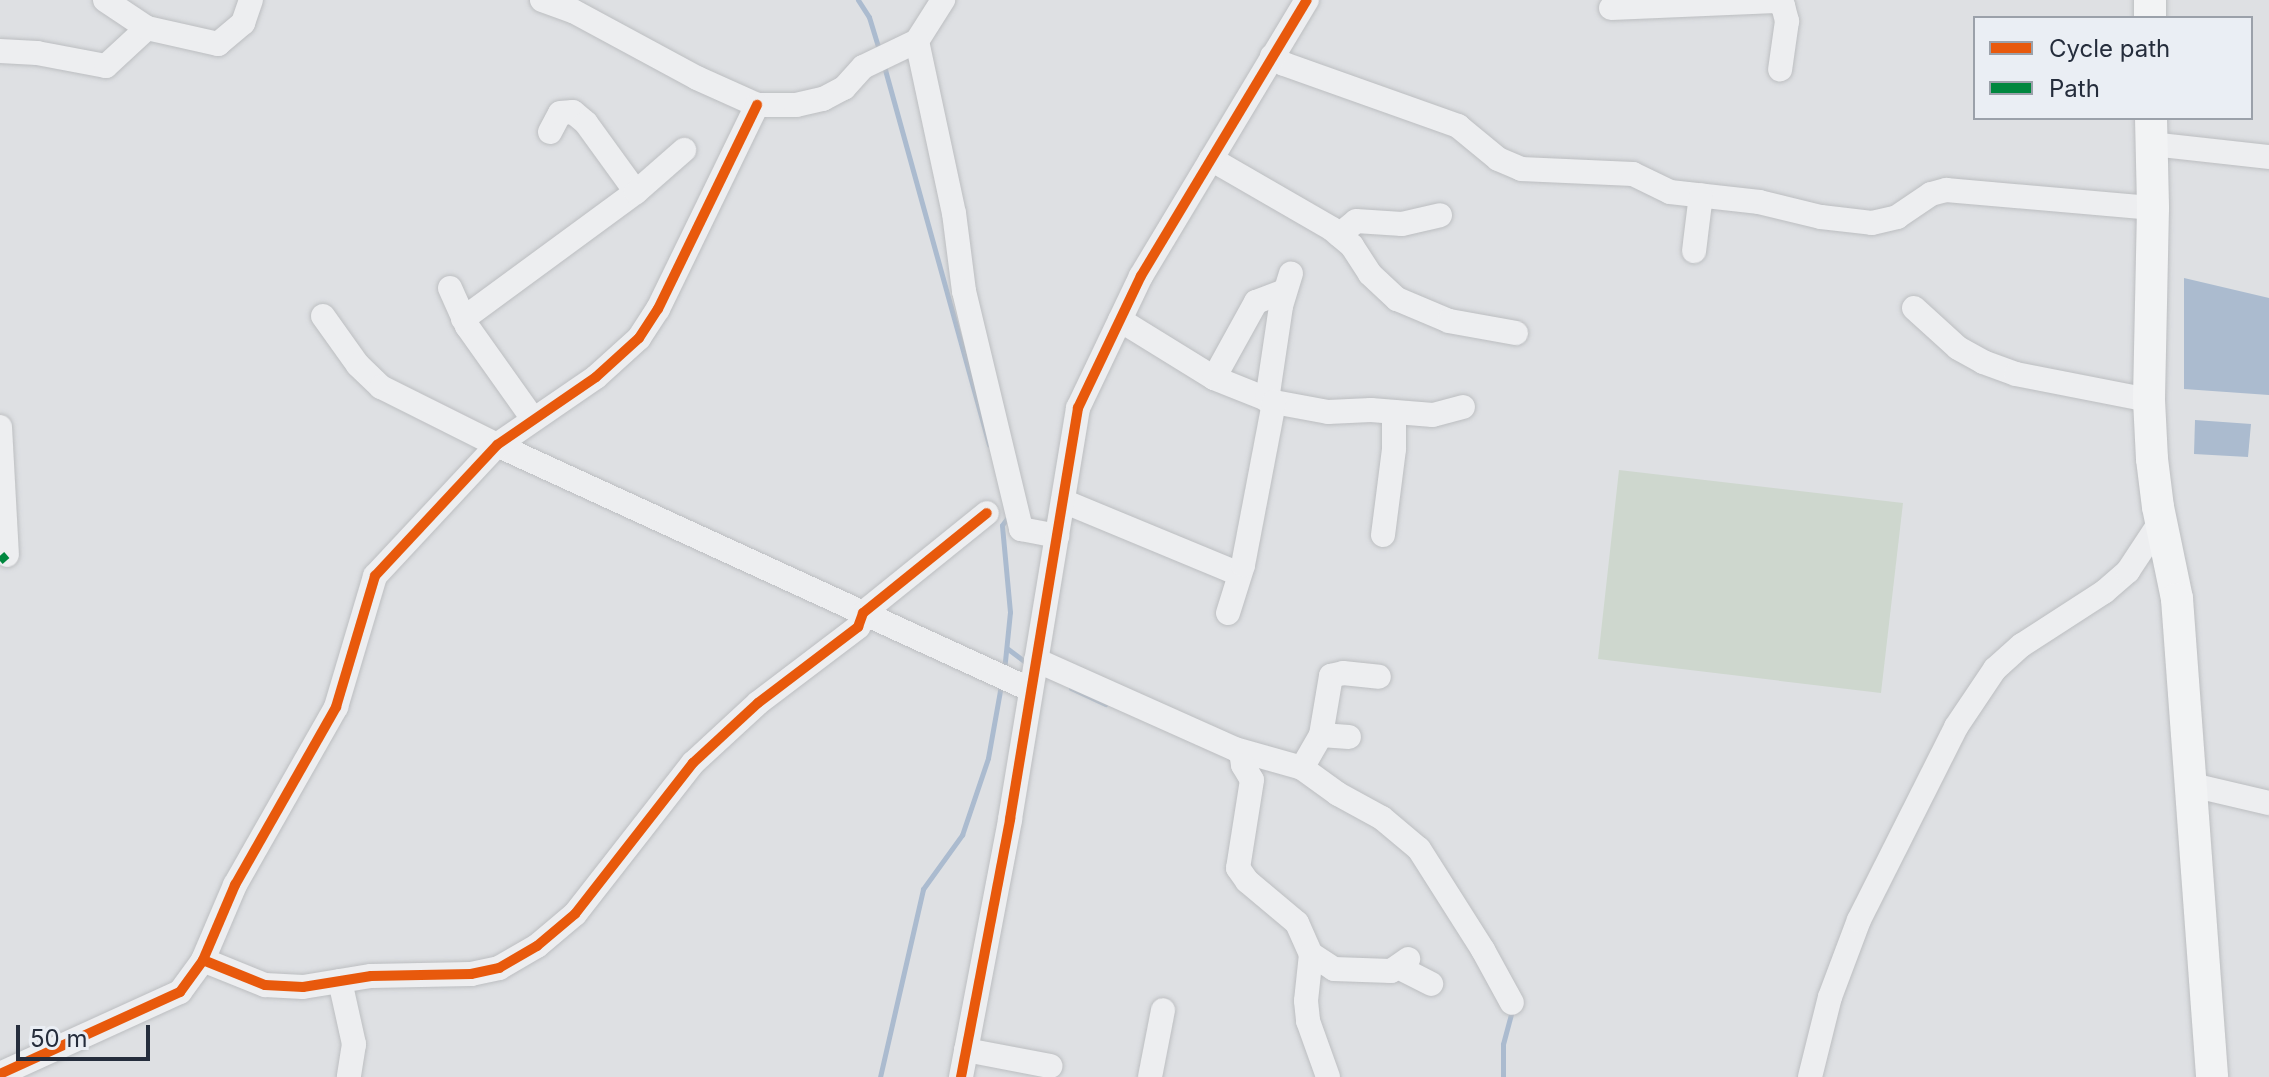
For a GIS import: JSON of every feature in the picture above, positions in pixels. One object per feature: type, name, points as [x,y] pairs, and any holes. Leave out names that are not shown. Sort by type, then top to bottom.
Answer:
[{"type":"main road","points":[[2151,131],[2153,208],[2149,400],[2161,521],[2177,599],[2212,1077]]},
{"type":"street","points":[[105,0],[147,28],[218,44],[243,23],[251,0]]},
{"type":"street","points":[[542,0],[573,11],[697,78],[757,105],[796,105],[823,99],[844,88],[873,61],[911,44],[943,0]]},
{"type":"street","points":[[961,1077],[1010,819],[1030,673],[1078,408],[1141,276],[1307,0]]},
{"type":"street","points":[[1611,8],[1776,1],[1783,6],[1787,21],[1780,70]]},
{"type":"street","points":[[0,51],[37,53],[106,66],[147,28]]},
{"type":"street","points":[[911,44],[954,213],[964,291],[1021,529],[1057,536]]},
{"type":"street","points":[[1272,56],[1284,64],[1458,126],[1498,159],[1521,169],[1633,174],[1670,192],[1872,223],[1897,217],[1931,194],[1946,190],[2153,208]]},
{"type":"street","points":[[0,1074],[180,992],[203,960],[235,885],[336,707],[375,576],[497,445],[596,377],[639,338],[658,309],[757,105]]},
{"type":"street","points":[[550,132],[560,113],[573,112],[586,123],[636,192]]},
{"type":"street","points":[[2151,131],[2269,157]]},
{"type":"street","points":[[463,319],[636,192],[684,150]]},
{"type":"street","points":[[1211,159],[1339,235],[1352,246],[1370,274],[1397,299],[1449,321],[1516,333]]},
{"type":"street","points":[[1694,251],[1701,195]]},
{"type":"street","points":[[1339,235],[1356,221],[1402,224],[1440,215]]},
{"type":"street","points":[[1214,378],[1256,302],[1288,282],[1243,565],[1228,613]]},
{"type":"street","points":[[450,288],[463,319],[533,419]]},
{"type":"street","points":[[1914,308],[1958,348],[1983,362],[2016,374],[2149,400]]},
{"type":"street","points":[[323,316],[358,365],[381,387],[497,445],[991,672],[1030,673],[1242,758],[1302,768],[1338,794],[1382,818],[1419,849],[1512,1003]]},
{"type":"street","points":[[1120,320],[1214,378],[1271,401],[1328,412],[1433,415],[1463,407]]},
{"type":"street","points":[[1383,535],[1394,449],[1394,412]]},
{"type":"street","points":[[0,427],[7,555]]},
{"type":"street","points":[[1063,501],[1239,574]]},
{"type":"street","points":[[203,960],[265,985],[303,987],[371,976],[471,974],[499,968],[537,946],[575,914],[693,763],[758,703],[858,627],[863,613],[987,513]]},
{"type":"street","points":[[1810,1077],[1830,997],[1859,920],[1956,727],[1995,669],[2022,645],[2104,592],[2128,571],[2161,521]]},
{"type":"street","points":[[1302,768],[1321,735],[1331,676],[1343,673],[1379,677]]},
{"type":"street","points":[[1321,735],[1349,737]]},
{"type":"street","points":[[1242,758],[1252,780],[1238,868],[1247,881],[1297,923],[1311,954],[1306,1001],[1308,1021],[1328,1077]]},
{"type":"street","points":[[2192,785],[2269,803]]},
{"type":"street","points":[[1311,954],[1334,969],[1381,972],[1404,963],[1431,984]]},
{"type":"street","points":[[340,981],[354,1044],[349,1077]]},
{"type":"street","points":[[1150,1077],[1163,1010]]},
{"type":"street","points":[[966,1050],[1050,1066]]},
{"type":"shaded area","points":[[1619,470],[1903,503],[1881,693],[1598,659]]},
{"type":"water","points":[[2184,278],[2269,298],[2269,395],[2184,389]]},
{"type":"water","points":[[2195,420],[2251,424],[2248,457],[2194,454]]},
{"type":"waterway","points":[[858,0],[869,17],[880,52]]},
{"type":"waterway","points":[[884,66],[989,445]]},
{"type":"waterway","points":[[1004,671],[1010,612],[1002,525],[1009,516]]},
{"type":"waterway","points":[[1008,649],[1028,664]]},
{"type":"waterway","points":[[880,1077],[923,889],[962,835],[988,758],[1001,685]]},
{"type":"waterway","points":[[1071,688],[1106,704]]},
{"type":"waterway","points":[[1503,1077],[1503,1044],[1512,1011]]},
{"type":"marked path","points":[[0,561],[7,555]]},
{"type":"cycle path","points":[[961,1077],[1010,819],[1078,408],[1141,276],[1307,0]]},
{"type":"cycle path","points":[[0,1074],[180,992],[203,960],[235,885],[336,707],[375,576],[497,445],[596,377],[639,338],[658,309],[757,105]]},
{"type":"cycle path","points":[[203,960],[265,985],[303,987],[371,976],[471,974],[499,968],[537,946],[575,914],[693,763],[758,703],[858,627],[863,613],[987,513]]}]
